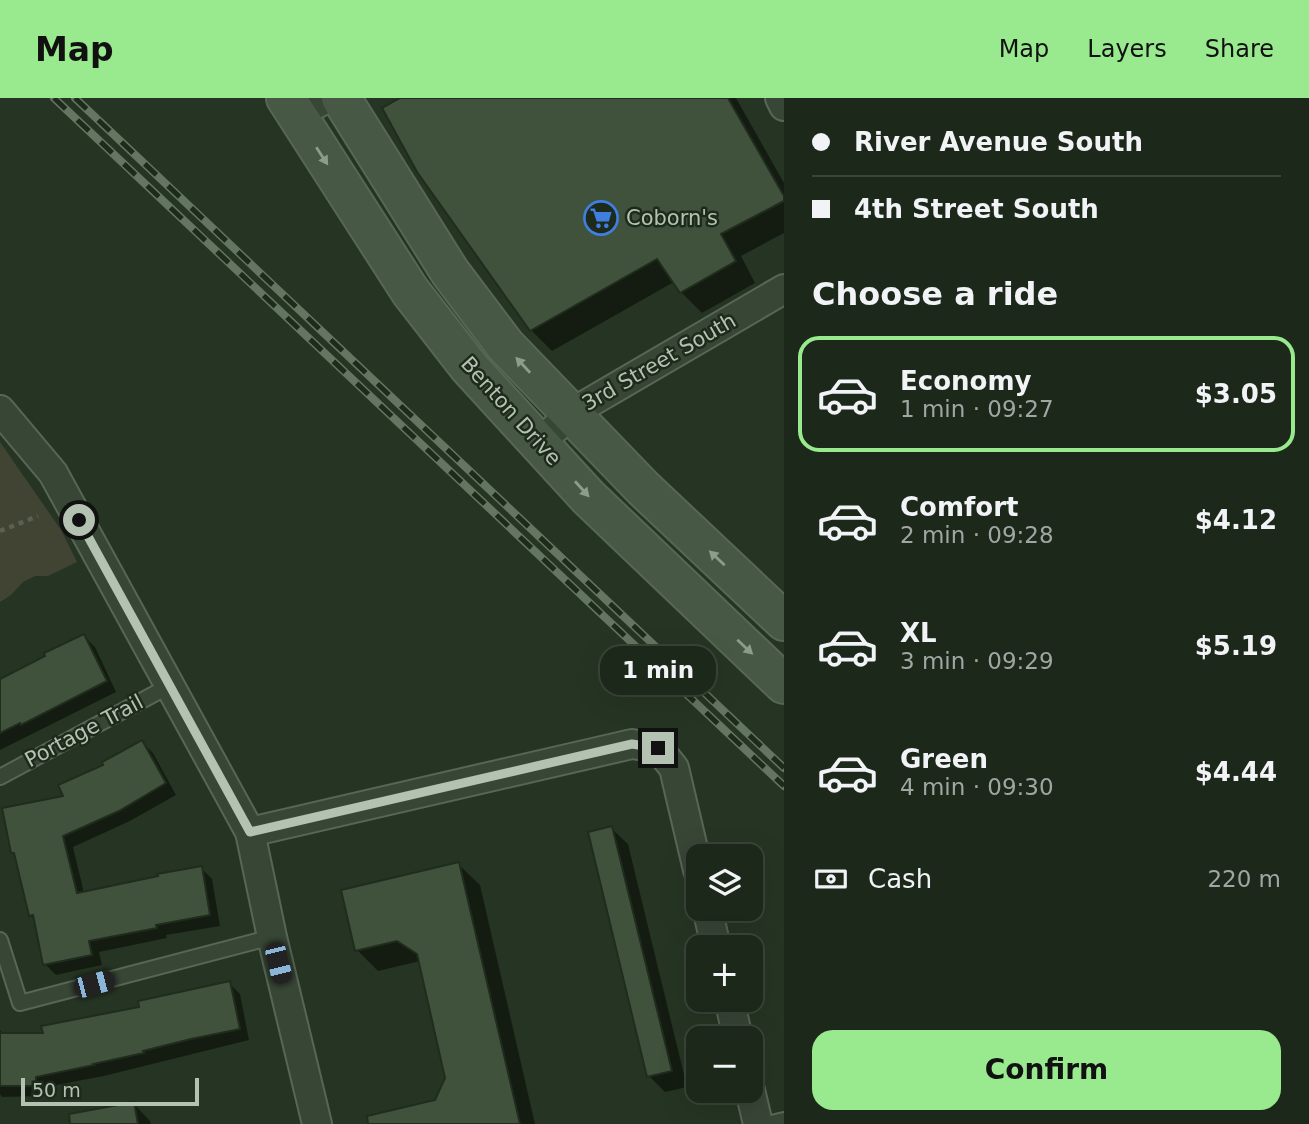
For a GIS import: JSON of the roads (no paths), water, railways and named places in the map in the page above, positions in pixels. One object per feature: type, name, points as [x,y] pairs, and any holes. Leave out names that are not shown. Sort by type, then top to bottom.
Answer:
[{"type":"main road","name":"Benton Drive","points":[[341,98],[450,272],[505,345],[643,488],[784,621]]},
{"type":"main road","name":"Benton Drive","points":[[303,104],[410,291],[469,367],[588,497],[784,684]]},
{"type":"street","points":[[780,98],[784,106]]},
{"type":"street","name":"3rd Street South","points":[[540,443],[570,414],[784,289]]},
{"type":"street","points":[[0,410],[53,473],[250,832],[317,1124]]},
{"type":"street","points":[[250,832],[632,744],[658,748],[674,768],[692,844]]},
{"type":"street","points":[[753,1103],[758,1124]]},
{"type":"lane","name":"Portage Trail","points":[[0,776],[169,686]]},
{"type":"lane","points":[[0,940],[20,1003],[272,937]]},
{"type":"lane","points":[[767,1124],[784,1120]]},
{"type":"railway","points":[[54,98],[784,786]]},
{"type":"railway","points":[[75,98],[784,768]]},
{"type":"place","name":"Coborn's","points":[[601,218]]}]
